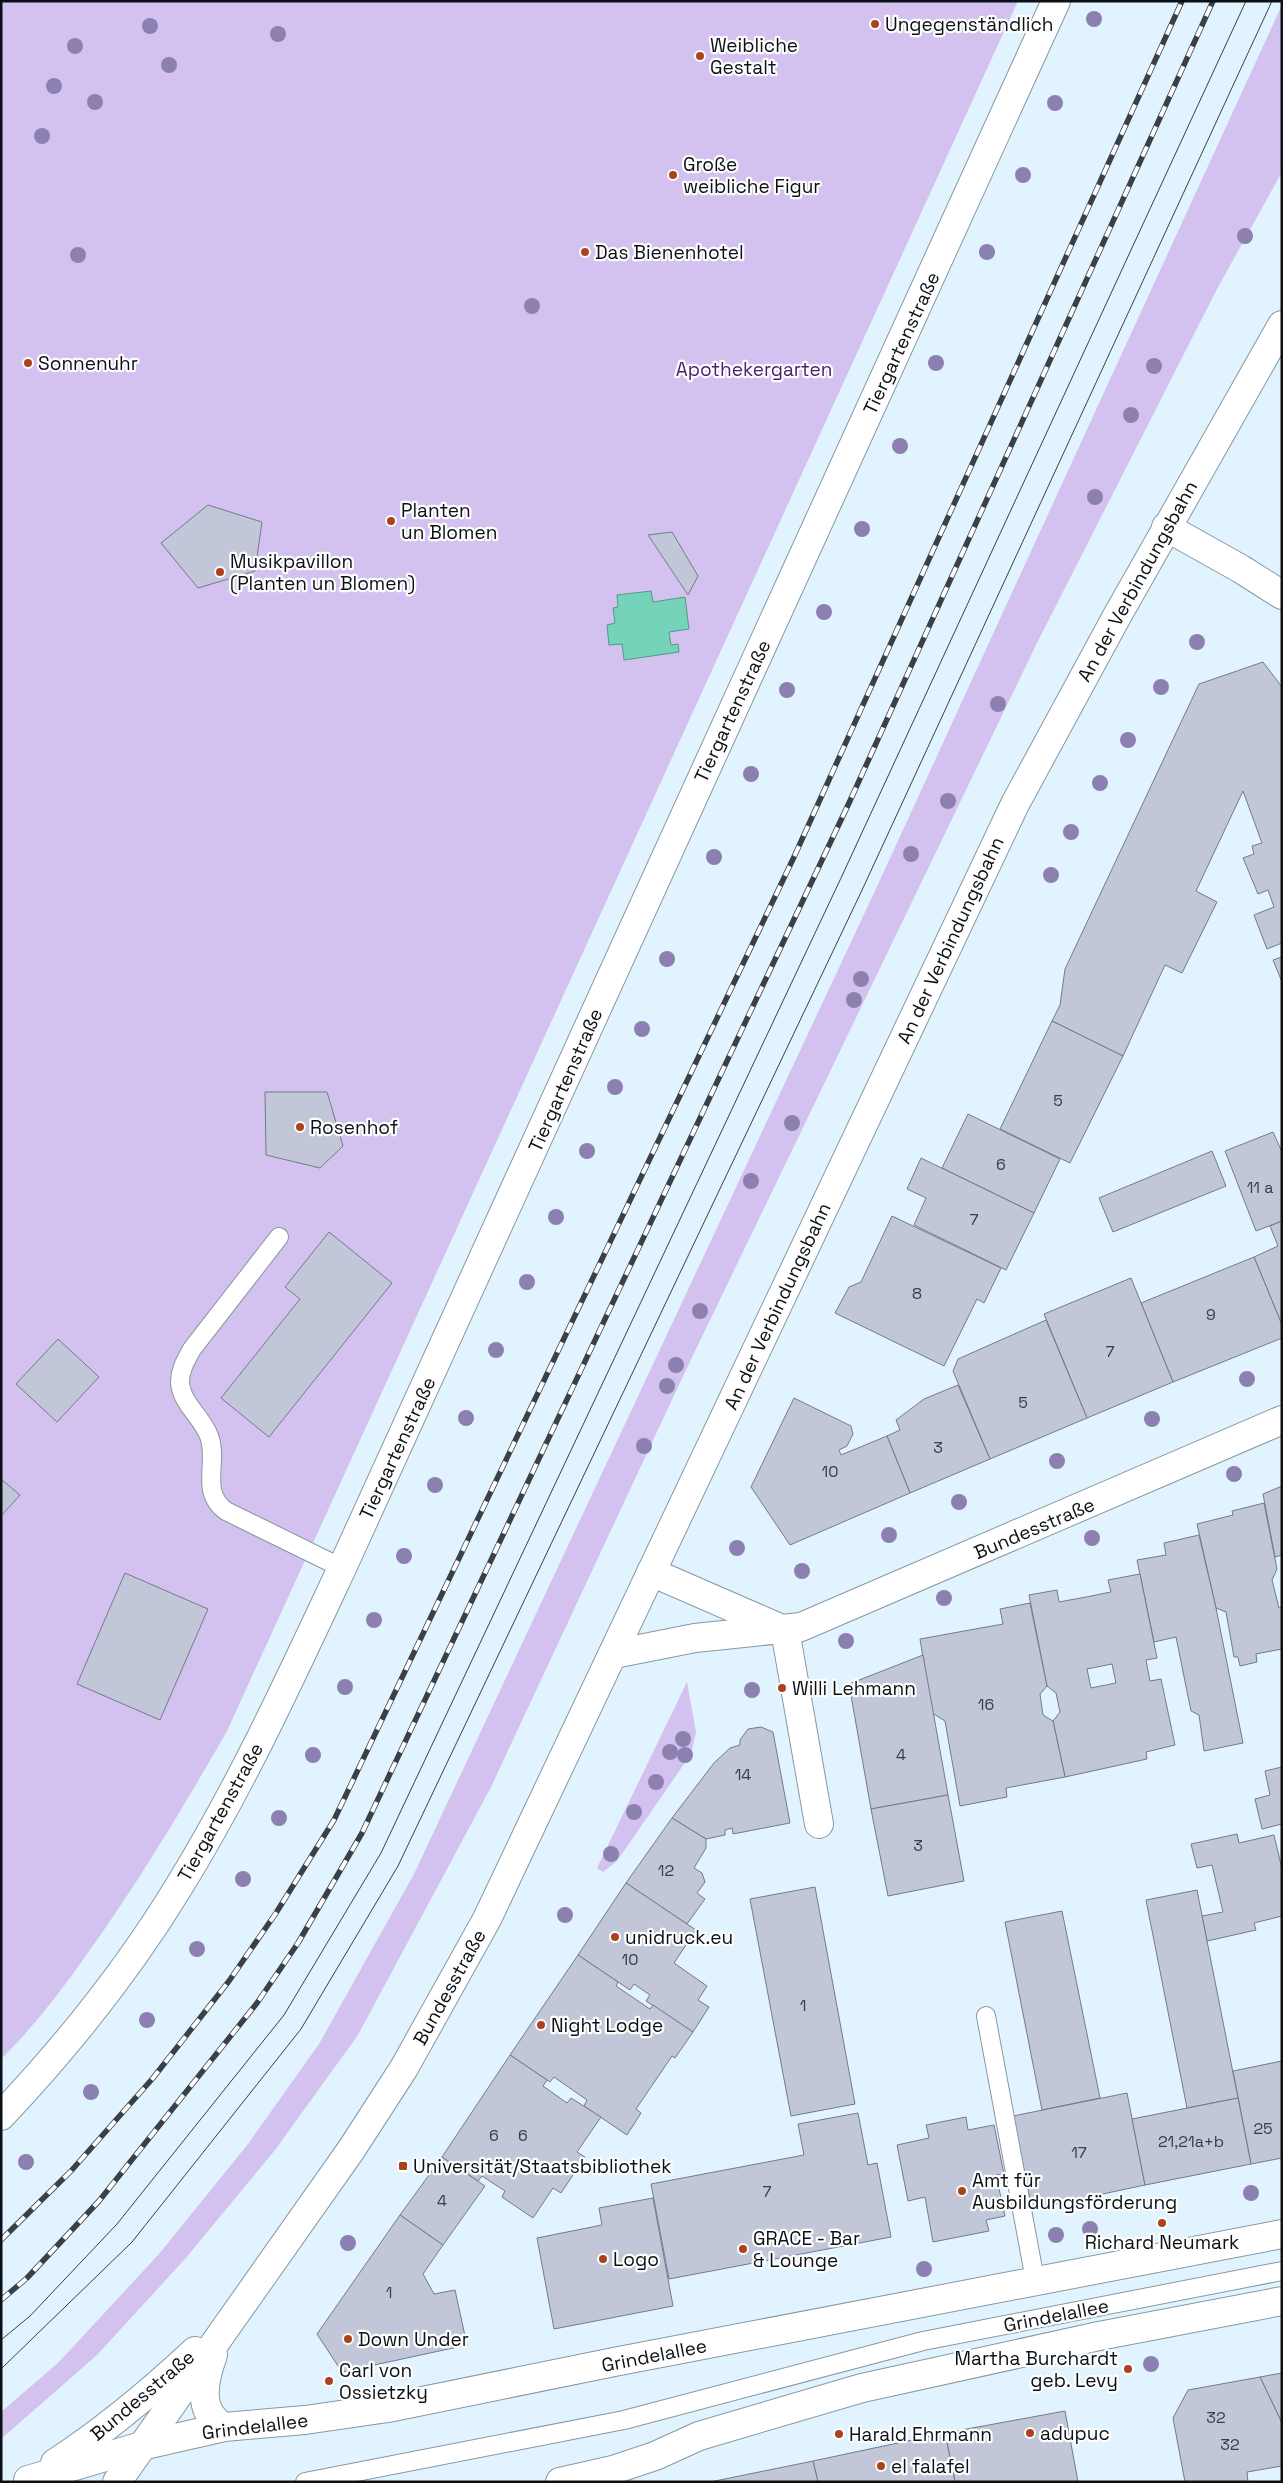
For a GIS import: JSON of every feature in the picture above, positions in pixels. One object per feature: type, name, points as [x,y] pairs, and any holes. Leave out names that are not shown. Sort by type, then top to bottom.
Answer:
[{"type":"main road","name":"Tiergartenstraße","points":[[1,2116],[36,2079],[113,1983],[177,1890],[250,1761],[342,1568],[1056,1]]},
{"type":"main road","name":"An der Verbindungsbahn","points":[[651,1572],[1015,804],[1166,527],[1282,326]]},
{"type":"main road","points":[[1166,527],[1241,569],[1282,595]]},
{"type":"main road","name":"Bundesstraße","points":[[614,1654],[696,1638],[786,1630],[824,1619],[1282,1420]]},
{"type":"main road","points":[[651,1572],[786,1630],[819,1824]]},
{"type":"main road","name":"Bundesstraße","points":[[117,2482],[351,2150],[404,2068],[487,1919],[614,1654],[651,1572]]},
{"type":"main road","name":"Grindelallee","points":[[26,2481],[144,2445],[224,2427],[305,2420],[388,2408],[1035,2280],[1282,2234]]},
{"type":"main road","name":"Bundesstraße","points":[[26,2481],[88,2441],[145,2398],[197,2350],[246,2297]]},
{"type":"main road","name":"Grindelallee","points":[[560,2482],[613,2470],[655,2456],[699,2436],[862,2388],[1099,2336],[1282,2301]]},
{"type":"main road","points":[[221,2333],[208,2369],[204,2388],[205,2405],[211,2417],[224,2427]]},
{"type":"lane","points":[[278,1237],[192,1349],[182,1366],[180,1383],[185,1399],[209,1436],[211,1448],[211,1489],[215,1503],[226,1511],[342,1568]]},
{"type":"lane","points":[[986,2016],[1035,2280]]},
{"type":"lane","name":"Grindelallee","points":[[305,2482],[624,2420],[923,2341],[1282,2271]]},
{"type":"green space","name":"Planten un Blomen","points":[[1,1],[1018,1],[227,1731],[133,1887],[99,1937],[65,1985],[1,2059]]},
{"type":"green space","points":[[1282,5],[1282,172],[1217,289],[1036,645],[684,1374],[491,1787],[358,2035],[275,2150],[185,2259],[97,2355],[1,2439],[1,2412],[58,2363],[159,2254],[248,2144],[319,2044],[414,1874],[874,893]]},
{"type":"green space","points":[[687,1682],[696,1732],[691,1754],[617,1861],[603,1872],[597,1868]]},
{"type":"shaded area","points":[[651,591],[653,602],[685,597],[689,629],[669,632],[671,645],[678,644],[679,652],[624,660],[622,644],[609,645],[607,625],[615,623],[613,608],[618,607],[617,595]]},
{"type":"building","points":[[208,505],[262,522],[255,571],[198,588],[161,543]]},
{"type":"building","points":[[672,532],[698,576],[688,595],[648,535]]},
{"type":"building","points":[[1263,662],[1282,687],[1282,943],[1267,949],[1254,915],[1274,907],[1268,890],[1258,894],[1243,858],[1254,854],[1252,846],[1262,843],[1243,791],[1196,891],[1217,902],[1182,973],[1165,965],[1123,1056],[1052,1021],[1060,1005],[1065,969],[1199,684]]},
{"type":"building","points":[[1282,957],[1282,982],[1273,960]]},
{"type":"building","points":[[1052,1021],[1123,1056],[1070,1163],[1000,1129]]},
{"type":"building","points":[[265,1092],[327,1092],[343,1146],[320,1168],[266,1155]]},
{"type":"building","points":[[968,1114],[1060,1159],[1034,1213],[942,1168]]},
{"type":"building","points":[[1273,1132],[1282,1152],[1282,1221],[1256,1231],[1225,1151]]},
{"type":"building","points":[[1212,1151],[1226,1186],[1113,1232],[1099,1198]]},
{"type":"building","points":[[921,1158],[1034,1213],[1006,1270],[914,1225],[926,1198],[907,1189]]},
{"type":"building","points":[[892,1216],[1001,1268],[984,1303],[977,1299],[944,1366],[835,1313],[849,1287],[861,1282]]},
{"type":"building","points":[[1282,1221],[1282,1325],[1254,1257],[1278,1246],[1270,1226]]},
{"type":"building","points":[[329,1232],[392,1283],[269,1437],[221,1398],[300,1299],[285,1287]]},
{"type":"building","points":[[1254,1257],[1282,1325],[1282,1338],[1173,1382],[1141,1303]]},
{"type":"building","points":[[1131,1278],[1173,1382],[1087,1418],[1044,1314]]},
{"type":"building","points":[[1046,1320],[1087,1418],[990,1459],[953,1371],[958,1359]]},
{"type":"building","points":[[58,1339],[99,1377],[57,1422],[16,1384]]},
{"type":"building","points":[[958,1385],[990,1459],[910,1493],[887,1436],[900,1430],[896,1420],[924,1399]]},
{"type":"building","points":[[794,1398],[851,1426],[853,1434],[847,1446],[839,1450],[841,1455],[887,1436],[910,1493],[790,1545],[751,1487]]},
{"type":"building","points":[[1,1479],[20,1495],[1,1516]]},
{"type":"building","points":[[1282,1486],[1282,1555],[1275,1557],[1263,1494]]},
{"type":"building","points":[[1264,1503],[1277,1569],[1272,1580],[1279,1608],[1282,1607],[1282,1649],[1256,1654],[1257,1662],[1240,1666],[1238,1657],[1234,1657],[1226,1612],[1216,1608],[1197,1524],[1233,1515],[1232,1511]]},
{"type":"building","points":[[1199,1535],[1216,1608],[1243,1743],[1204,1751],[1199,1715],[1191,1711],[1176,1637],[1154,1642],[1137,1560],[1166,1555],[1164,1543]]},
{"type":"building","points":[[125,1573],[208,1609],[160,1720],[77,1684]]},
{"type":"building","points":[[1140,1574],[1157,1658],[1146,1660],[1150,1681],[1161,1679],[1175,1745],[1146,1752],[1147,1759],[1065,1777],[1053,1721],[1060,1712],[1056,1693],[1047,1686],[1029,1595],[1057,1590],[1059,1602],[1086,1597],[1111,1592],[1108,1580]],"holes":[[[1112,1664],[1116,1683],[1091,1688],[1087,1669]]]},
{"type":"building","points":[[1030,1603],[1047,1686],[1040,1694],[1043,1715],[1053,1721],[1065,1777],[1006,1788],[1007,1797],[960,1806],[945,1721],[932,1713],[920,1639],[1003,1624],[1000,1609]]},
{"type":"building","points":[[923,1655],[948,1795],[871,1809],[849,1684]]},
{"type":"building","points":[[761,1727],[773,1732],[790,1823],[733,1834],[732,1828],[725,1830],[725,1835],[706,1839],[672,1818],[714,1763],[730,1748],[740,1745],[740,1740],[748,1729]]},
{"type":"building","points":[[1282,1767],[1282,1824],[1262,1829],[1255,1799],[1270,1795],[1265,1771]]},
{"type":"building","points":[[948,1795],[964,1881],[888,1896],[871,1809]]},
{"type":"building","points":[[672,1818],[706,1839],[706,1848],[694,1868],[702,1873],[705,1882],[697,1893],[705,1899],[687,1924],[626,1883]]},
{"type":"building","points":[[1237,1834],[1239,1843],[1274,1835],[1282,1869],[1282,1916],[1254,1923],[1256,1930],[1207,1941],[1202,1916],[1223,1912],[1212,1865],[1197,1868],[1191,1844]]},
{"type":"building","points":[[626,1883],[696,1930],[674,1963],[707,1986],[698,2000],[709,2007],[693,2032],[646,2001],[650,1995],[634,1984],[630,1990],[578,1955]]},
{"type":"building","points":[[815,1887],[855,2104],[791,2116],[750,1899]]},
{"type":"building","points":[[1197,1890],[1238,2098],[1187,2108],[1146,1900]]},
{"type":"building","points":[[1062,1911],[1100,2098],[1042,2110],[1005,1922]]},
{"type":"building","points":[[578,1955],[618,1982],[616,1986],[650,2009],[653,2005],[693,2032],[675,2058],[672,2056],[636,2109],[641,2113],[627,2135],[584,2106],[587,2100],[554,2077],[550,2082],[510,2055]]},
{"type":"building","points":[[510,2055],[547,2080],[543,2086],[567,2103],[571,2098],[601,2117],[577,2152],[585,2157],[561,2193],[553,2188],[533,2218],[502,2197],[505,2191],[482,2176],[478,2181],[442,2157]]},
{"type":"building","points":[[1282,2061],[1282,2158],[1251,2164],[1233,2071]]},
{"type":"building","points":[[1127,2093],[1145,2185],[1032,2209],[1013,2116]]},
{"type":"building","points":[[1238,2098],[1251,2164],[1145,2185],[1132,2119]]},
{"type":"building","points":[[858,2113],[868,2165],[877,2163],[891,2237],[669,2279],[651,2184],[804,2155],[798,2124]]},
{"type":"building","points":[[966,2117],[968,2130],[994,2125],[1004,2174],[996,2175],[1005,2216],[986,2220],[989,2231],[933,2242],[925,2197],[908,2201],[897,2145],[929,2138],[926,2125]]},
{"type":"building","points":[[442,2157],[485,2186],[443,2245],[400,2215]]},
{"type":"building","name":"Logo","points":[[653,2198],[673,2306],[554,2329],[537,2238],[602,2225],[599,2208]]},
{"type":"building","points":[[400,2215],[443,2245],[423,2274],[434,2294],[455,2290],[467,2345],[342,2372],[317,2334]]},
{"type":"building","points":[[1282,2373],[1282,2423],[1260,2377]]},
{"type":"building","points":[[1260,2377],[1282,2423],[1282,2466],[1247,2472],[1248,2482],[1185,2482],[1173,2418],[1188,2390]]},
{"type":"building","points":[[1065,2411],[1078,2482],[955,2482],[945,2433]]},
{"type":"building","points":[[945,2433],[955,2482],[818,2482],[813,2461]]},
{"type":"building","points":[[813,2461],[818,2482],[710,2482]]},
{"type":"tram line","points":[[1,2340],[30,2316],[117,2224],[284,2015],[381,1853],[841,878],[1246,1]]},
{"type":"tram line","points":[[1,2369],[132,2242],[301,2029],[398,1866],[863,888],[1272,1]]},
{"type":"railway","points":[[1,2240],[71,2171],[153,2078],[229,1981],[276,1913],[334,1820],[794,857],[1182,1]]},
{"type":"railway","points":[[1,2300],[27,2278],[99,2201],[257,2003],[298,1943],[362,1833],[849,803],[1213,1]]},
{"type":"place","name":"Ungegenständlich","points":[[875,24]]},
{"type":"place","name":"Weibliche Gestalt","points":[[700,56]]},
{"type":"place","name":"Große weibliche Figur","points":[[673,175]]},
{"type":"place","name":"Das Bienenhotel","points":[[585,252]]},
{"type":"place","name":"Sonnenuhr","points":[[28,363]]},
{"type":"place","name":"Planten un Blomen","points":[[391,521]]},
{"type":"place","name":"Musikpavillon (Planten un Blomen)","points":[[220,572]]},
{"type":"place","name":"Rosenhof","points":[[300,1127]]},
{"type":"place","name":"Willi Lehmann","points":[[782,1688]]},
{"type":"place","name":"unidruck.eu","points":[[615,1937]]},
{"type":"place","name":"Night Lodge","points":[[541,2025]]},
{"type":"place","name":"Universität/Staatsbibliothek","points":[[403,2166]]},
{"type":"place","name":"Amt für Ausbildungsförderung","points":[[962,2191]]},
{"type":"place","name":"Richard Neumark","points":[[1162,2223]]},
{"type":"place","name":"GRACE - Bar & Lounge","points":[[743,2249]]},
{"type":"place","name":"Logo","points":[[603,2259]]},
{"type":"place","name":"Down Under","points":[[348,2339]]},
{"type":"place","name":"Martha Burchardt geb. Levy","points":[[1128,2369]]},
{"type":"place","name":"Carl von Ossietzky","points":[[329,2381]]},
{"type":"place","name":"adupuc","points":[[1030,2433]]},
{"type":"place","name":"Harald Ehrmann","points":[[839,2434]]},
{"type":"place","name":"el falafel","points":[[881,2466]]},
{"type":"park label","name":"Apothekergarten","points":[[754,369]]}]
